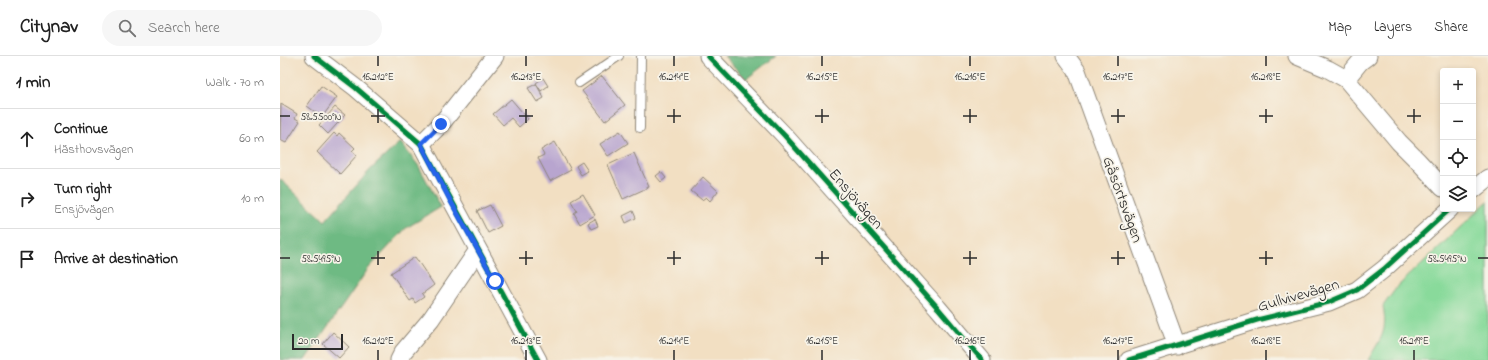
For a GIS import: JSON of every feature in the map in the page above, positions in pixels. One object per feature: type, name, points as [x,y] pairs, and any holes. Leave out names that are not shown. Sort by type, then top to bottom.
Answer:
[{"type":"street","points":[[314,56],[356,88],[421,144],[538,360]]},
{"type":"street","points":[[421,144],[441,124],[495,56]]},
{"type":"street","name":"Ensjövägen","points":[[708,56],[784,135],[938,308],[982,360]]},
{"type":"street","name":"Gåsörtsvägen","points":[[1066,56],[1077,71],[1177,346]]},
{"type":"street","points":[[1297,56],[1328,69],[1346,79],[1399,142],[1440,185]]},
{"type":"street","points":[[1346,79],[1360,62],[1368,56]]},
{"type":"street","points":[[1476,188],[1488,178]]},
{"type":"street","name":"Gullvivevägen","points":[[1129,360],[1257,320],[1329,302],[1356,290],[1384,269],[1447,212]]},
{"type":"street","points":[[399,360],[403,352],[431,319],[478,250]]},
{"type":"lane","points":[[579,83],[619,56]]},
{"type":"lane","points":[[640,128],[641,56]]},
{"type":"green space","points":[[724,56],[776,56],[746,79]]},
{"type":"green space","points":[[400,142],[418,165],[441,207],[406,228],[368,269],[305,360],[280,360],[280,179],[325,221],[370,170]]},
{"type":"green space","points":[[1488,201],[1488,360],[1368,360],[1380,340],[1384,329],[1385,322],[1383,306],[1397,287]]},
{"type":"building","points":[[602,76],[625,105],[605,121],[582,91]]},
{"type":"building","points":[[543,78],[548,86],[541,91],[536,83]]},
{"type":"building","points":[[536,84],[544,98],[537,102],[528,88]]},
{"type":"building","points":[[321,86],[337,97],[322,117],[307,106]]},
{"type":"building","points":[[511,99],[528,119],[519,127],[511,118],[503,125],[493,114]]},
{"type":"building","points":[[281,104],[297,114],[295,118],[300,121],[286,143],[280,140]]},
{"type":"building","points":[[335,107],[345,115],[328,134],[319,125]]},
{"type":"building","points":[[620,131],[628,143],[608,156],[600,144]]},
{"type":"building","points":[[334,133],[337,136],[339,133],[355,148],[352,151],[357,155],[340,174],[317,152]]},
{"type":"building","points":[[555,142],[571,170],[550,181],[538,158],[544,155],[541,150]]},
{"type":"building","points":[[634,153],[649,187],[623,199],[608,165]]},
{"type":"building","points":[[582,162],[588,171],[581,175],[576,166]]},
{"type":"building","points":[[661,172],[666,178],[661,182],[656,176]]},
{"type":"building","points":[[703,177],[718,191],[710,201],[706,197],[702,200],[691,191]]},
{"type":"building","points":[[583,194],[595,215],[580,224],[574,213],[577,211],[571,201]]},
{"type":"building","points":[[490,205],[501,226],[488,233],[477,211]]},
{"type":"building","points":[[633,211],[636,218],[626,223],[623,216]]},
{"type":"building","points":[[595,219],[598,226],[591,229],[588,223]]},
{"type":"building","points":[[415,257],[434,285],[422,294],[424,297],[415,303],[413,299],[410,301],[391,273]]},
{"type":"building","points":[[333,332],[349,347],[339,358],[323,344]]},
{"type":"cycle path","points":[[314,56],[356,88],[421,144],[538,360]]},
{"type":"cycle path","points":[[708,56],[784,135],[938,308],[982,360]]},
{"type":"cycle path","points":[[1129,360],[1257,320],[1329,302],[1357,290],[1384,269],[1447,212]]},
{"type":"route","points":[[441,124],[421,144],[495,281]]}]
